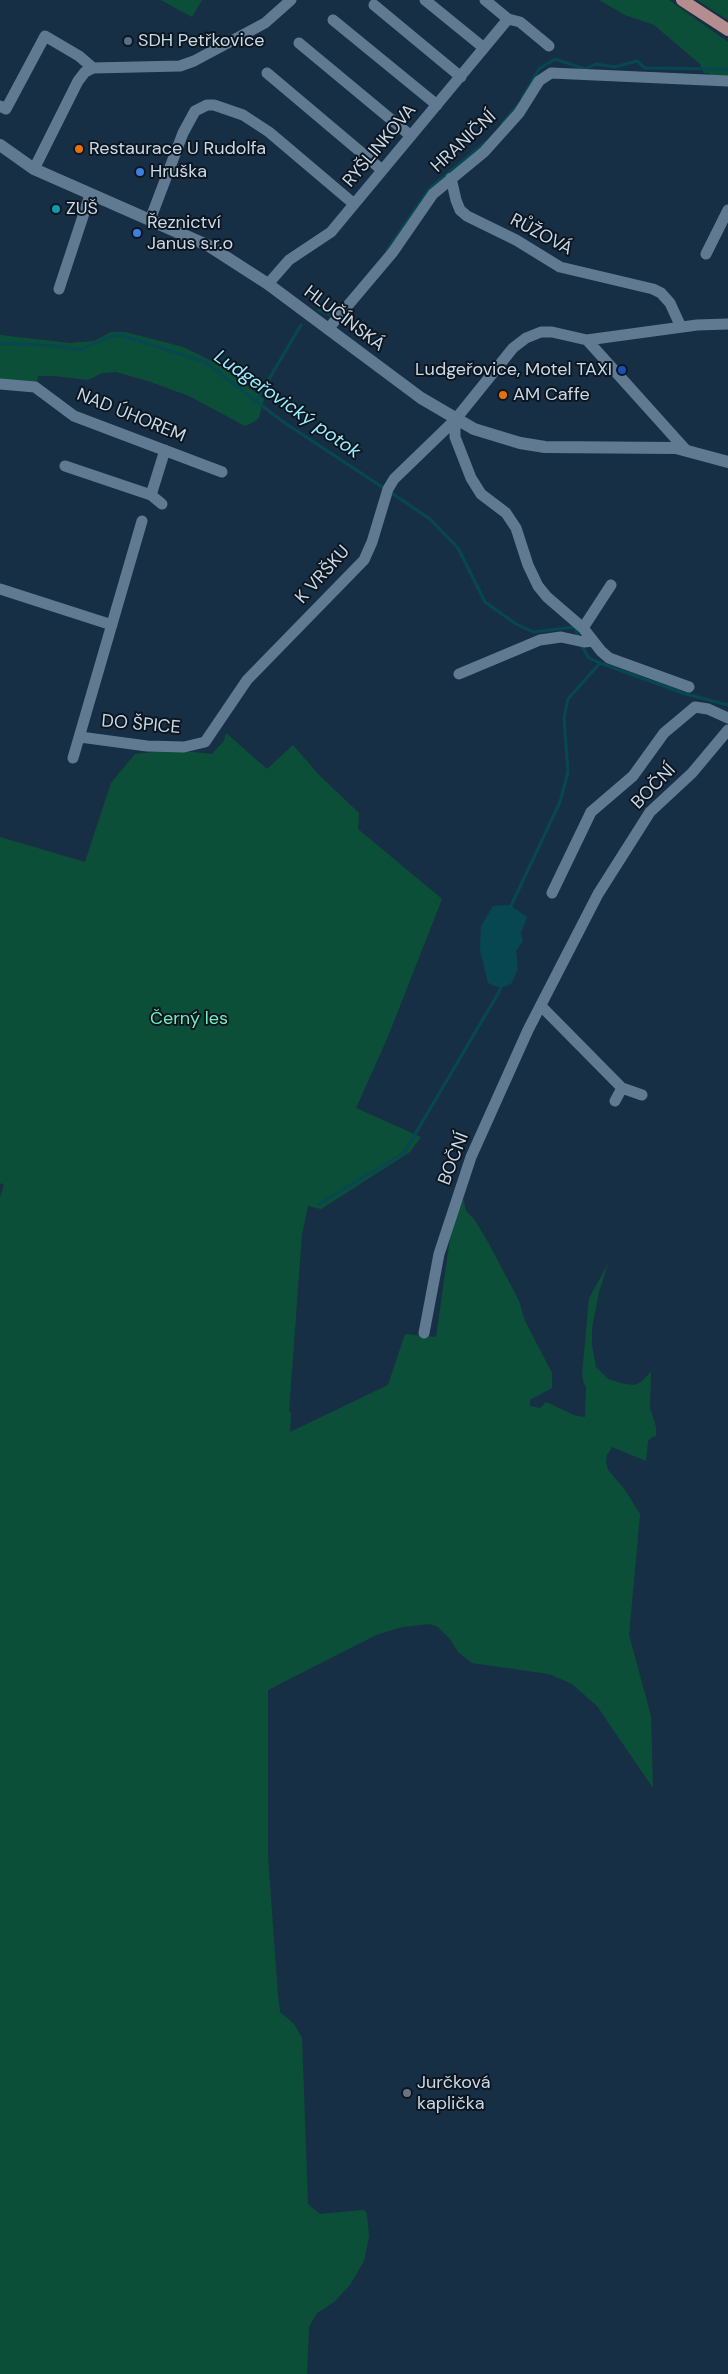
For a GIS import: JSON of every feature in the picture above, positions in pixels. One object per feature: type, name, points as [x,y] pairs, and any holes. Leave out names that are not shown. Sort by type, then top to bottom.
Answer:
[{"type":"main road","points":[[682,0],[728,30]]},
{"type":"street","points":[[34,169],[78,81],[85,72],[93,68],[166,67],[194,61],[265,23],[290,0]]},
{"type":"street","points":[[425,0],[484,48]]},
{"type":"street","points":[[485,0],[508,19],[520,22],[549,46]]},
{"type":"street","points":[[374,5],[461,77]]},
{"type":"street","name":"RYŠLINKOVA","points":[[268,284],[289,260],[331,232],[508,19]]},
{"type":"street","points":[[333,20],[436,105]]},
{"type":"street","points":[[0,106],[6,109],[45,36],[79,56],[93,68]]},
{"type":"street","points":[[300,43],[411,136]]},
{"type":"street","points":[[266,73],[382,170]]},
{"type":"street","name":"HRANIČNÍ","points":[[328,329],[393,252],[433,194],[484,152],[519,113],[539,81],[551,73],[728,81]]},
{"type":"street","points":[[150,220],[183,133],[195,111],[207,105],[232,110],[269,132],[354,204]]},
{"type":"street","name":"HLUČÍNSKÁ","points":[[0,145],[34,169],[90,196],[209,246],[268,284],[421,398],[455,420],[496,437],[545,447],[685,449],[728,462]]},
{"type":"street","name":"RŮŽOVÁ","points":[[451,178],[460,210],[467,216],[516,240],[560,268],[653,288],[661,293],[670,303],[681,327]]},
{"type":"street","points":[[59,288],[90,196]]},
{"type":"street","points":[[706,254],[728,210]]},
{"type":"street","points":[[587,340],[681,327],[728,324]]},
{"type":"street","name":"K VRŠKU","points":[[218,723],[247,680],[364,560],[372,542],[388,489],[394,479],[455,420],[514,348],[526,338],[541,332],[552,332],[587,340]]},
{"type":"street","points":[[587,340],[685,449]]},
{"type":"street","name":"NAD ÚHOREM","points":[[0,384],[35,386],[74,416],[222,472]]},
{"type":"street","points":[[455,420],[455,437],[476,486],[492,504],[506,513],[516,528],[538,586],[547,597],[583,628],[585,641]]},
{"type":"street","points":[[151,495],[165,450]]},
{"type":"street","points":[[65,466],[151,495],[162,504]]},
{"type":"street","name":"DO ŠPICE","points":[[73,758],[142,521]]},
{"type":"street","points":[[583,628],[611,585]]},
{"type":"street","points":[[0,589],[112,625]]},
{"type":"street","points":[[459,674],[540,640],[561,637],[585,641],[609,658],[626,666],[689,687]]},
{"type":"street","points":[[552,893],[591,812],[633,776],[664,733],[695,707],[708,709],[728,718]]},
{"type":"street","name":"DO ŠPICE","points":[[80,737],[147,746],[184,747],[205,742],[218,723]]},
{"type":"street","name":"BOČNÍ","points":[[424,1333],[439,1254],[471,1157],[541,1006],[598,894],[650,812],[692,773],[728,730]]},
{"type":"street","points":[[541,1006],[622,1088],[642,1095]]},
{"type":"street","points":[[615,1100],[622,1088]]},
{"type":"green space","points":[[161,0],[202,0],[192,17]]},
{"type":"green space","points":[[599,0],[669,0],[728,42],[728,77],[711,77],[709,73],[704,73],[700,64],[654,25],[625,15]]},
{"type":"green space","points":[[697,0],[728,0],[728,20]]},
{"type":"green space","points":[[111,332],[125,332],[183,347],[218,364],[264,399],[259,417],[256,421],[245,426],[189,396],[116,372],[102,373],[88,380],[55,376],[38,376],[37,383],[0,379],[0,335],[70,343],[94,341]]},
{"type":"green space","name":"Černý les","points":[[226,733],[267,769],[293,745],[319,775],[359,813],[358,829],[442,899],[387,1039],[356,1108],[421,1137],[410,1152],[321,1209],[308,1206],[302,1234],[289,1411],[291,1412],[290,1432],[388,1385],[405,1334],[436,1337],[456,1196],[464,1201],[466,1211],[474,1219],[488,1242],[519,1301],[525,1321],[552,1373],[552,1388],[530,1400],[530,1406],[540,1408],[546,1402],[576,1416],[585,1417],[586,1386],[582,1375],[589,1298],[608,1264],[599,1292],[592,1328],[592,1346],[596,1367],[608,1379],[634,1385],[641,1382],[651,1372],[650,1408],[656,1427],[656,1436],[648,1441],[646,1461],[612,1447],[607,1455],[606,1462],[608,1470],[625,1490],[640,1514],[629,1635],[651,1716],[653,1788],[597,1706],[572,1684],[549,1674],[472,1663],[458,1652],[450,1639],[438,1627],[430,1624],[402,1627],[376,1635],[268,1690],[268,1857],[278,1995],[280,2012],[294,2024],[302,2038],[308,2204],[320,2214],[364,2210],[367,2214],[369,2236],[364,2261],[350,2285],[334,2302],[317,2313],[309,2327],[307,2374],[0,2374],[0,1197],[4,1185],[0,1183],[0,837],[85,862],[111,783],[135,754],[171,750],[212,754],[224,741]]},
{"type":"shaded area","points":[[510,905],[527,917],[521,933],[523,941],[516,951],[518,969],[511,984],[500,988],[488,983],[480,950],[481,926],[493,906]]},
{"type":"waterway","points":[[522,98],[539,69],[555,59],[585,69],[596,64],[615,67],[637,61],[645,68],[728,69]]},
{"type":"waterway","points":[[502,124],[517,106]]},
{"type":"waterway","points":[[387,250],[430,188],[486,142]]},
{"type":"waterway","points":[[319,310],[331,315],[341,305]]},
{"type":"waterway","points":[[256,401],[301,325]]},
{"type":"waterway","name":"Ludgeřovický potok","points":[[0,343],[56,346],[80,350],[111,336],[121,335],[205,362],[282,421],[382,487]]},
{"type":"waterway","name":"Ludgeřovický potok","points":[[393,494],[430,519],[458,548],[485,602],[516,624],[533,632],[575,627],[578,637]]},
{"type":"waterway","name":"Ludgeřovický potok","points":[[581,645],[589,658],[600,663],[686,694],[728,705]]},
{"type":"waterway","points":[[510,908],[560,802],[568,772],[564,718],[568,699],[600,663]]},
{"type":"waterway","points":[[319,1204],[404,1153],[501,986]]},
{"type":"place","name":"SDH Petřkovice","points":[[128,41]]},
{"type":"place","name":"Restaurace U Rudolfa","points":[[79,149]]},
{"type":"place","name":"Hruška","points":[[140,172]]},
{"type":"place","name":"ZUŠ","points":[[56,209]]},
{"type":"place","name":"Řeznictví Janus s.r.o","points":[[137,233]]},
{"type":"place","name":"Ludgeřovice, Motel TAXI","points":[[622,370]]},
{"type":"place","name":"AM Caffe","points":[[503,395]]},
{"type":"place","name":"Jurčková kaplička","points":[[407,2093]]}]
